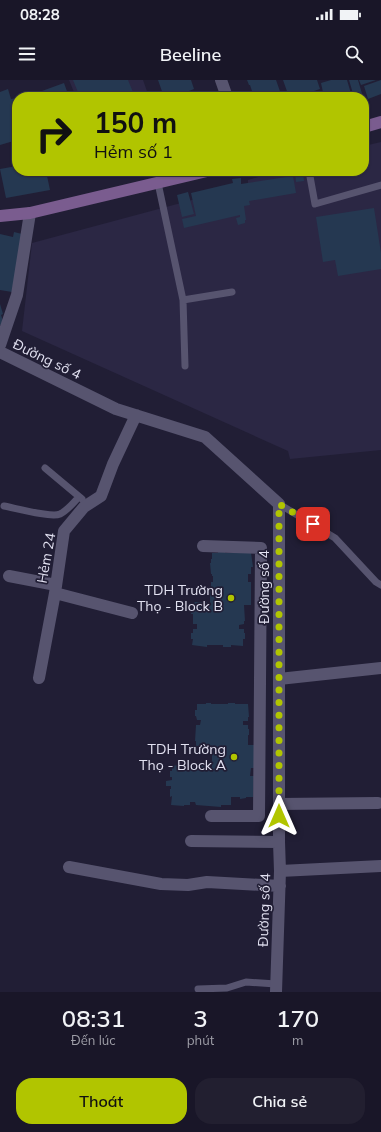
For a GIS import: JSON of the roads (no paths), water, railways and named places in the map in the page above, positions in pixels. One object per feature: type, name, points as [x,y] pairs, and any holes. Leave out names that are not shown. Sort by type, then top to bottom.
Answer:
[{"type":"main road","points":[[369,126],[381,122]]},
{"type":"main road","points":[[0,216],[30,213],[187,176]]},
{"type":"street","points":[[221,80],[225,92]]},
{"type":"street","name":"Đường số 4","points":[[0,345],[17,295],[30,213]]},
{"type":"street","name":"Đường số 4","points":[[0,352],[116,409],[205,437],[279,504],[280,886],[276,988]]},
{"type":"street","name":"Hẻm 24","points":[[39,678],[64,531],[84,507],[84,501],[101,496],[113,464],[136,415]]},
{"type":"street","points":[[203,546],[262,548],[259,816],[212,816]]},
{"type":"street","points":[[9,576],[132,613]]},
{"type":"street","points":[[262,594],[279,592]]},
{"type":"street","points":[[279,679],[381,668]]},
{"type":"street","points":[[279,804],[378,803]]},
{"type":"street","points":[[191,842],[279,842]]},
{"type":"street","points":[[280,871],[381,866]]},
{"type":"street","points":[[69,867],[161,884],[188,885],[207,882],[280,886]]},
{"type":"lane","points":[[310,176],[315,204],[381,185]]},
{"type":"lane","points":[[158,183],[183,300],[185,366]]},
{"type":"lane","points":[[183,300],[232,292]]},
{"type":"lane","points":[[4,506],[50,515],[59,514],[84,501],[45,468]]},
{"type":"lane","points":[[279,504],[335,538],[381,586]]},
{"type":"lane","points":[[198,989],[227,988],[246,982],[276,988]]},
{"type":"place","name":"TDH Trường Thọ - Block B","points":[[231,598]]},
{"type":"place","name":"TDH Trường Thọ - Block A","points":[[234,757]]}]
